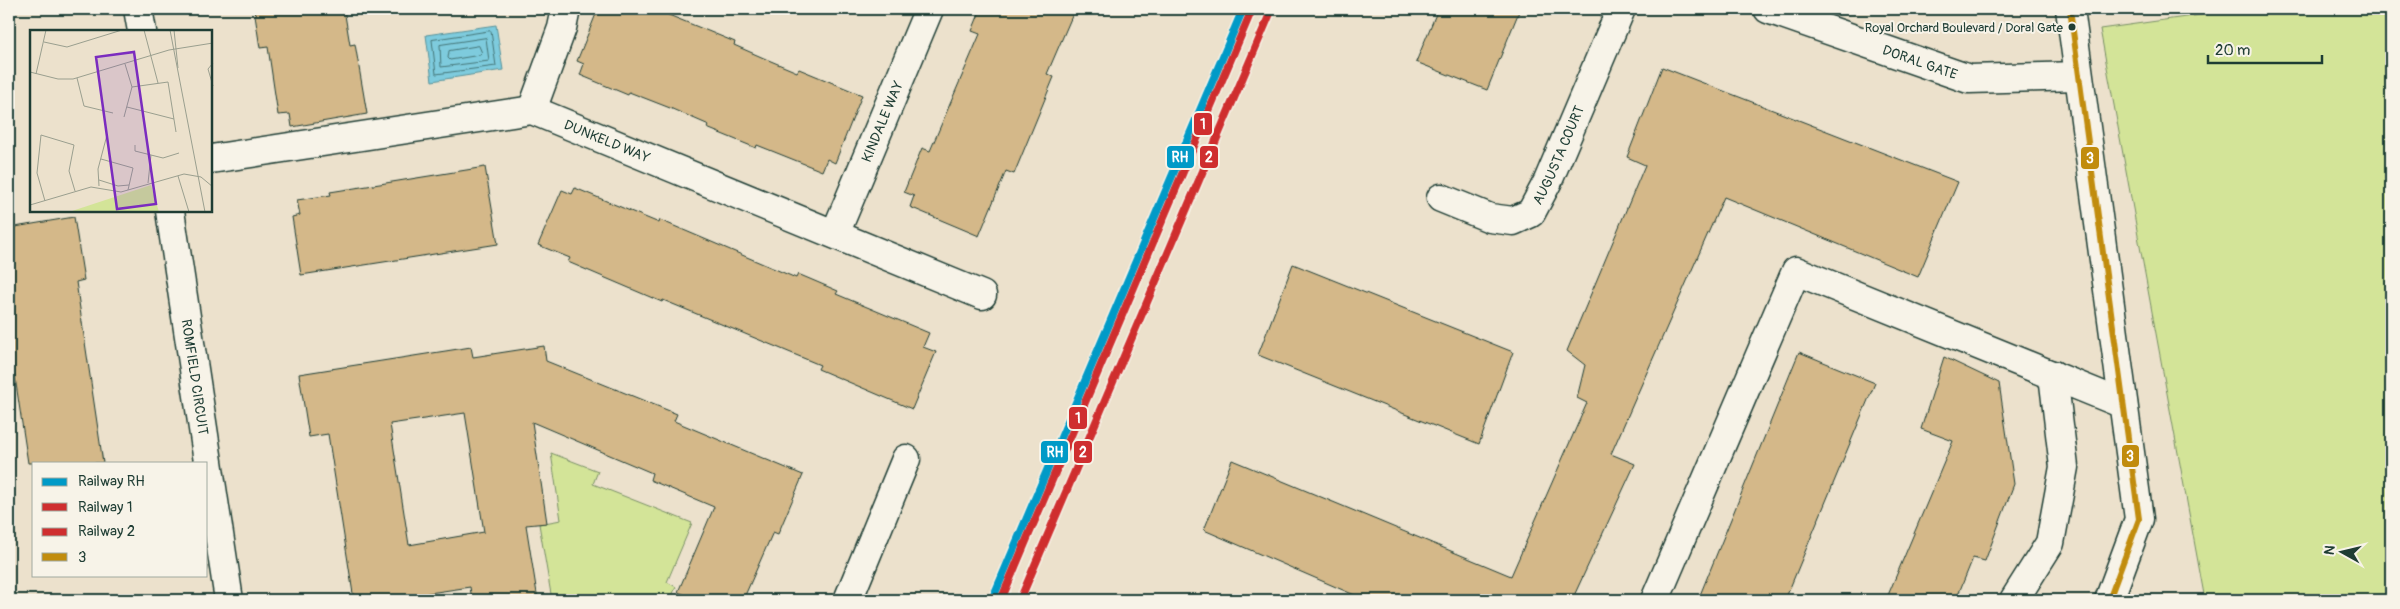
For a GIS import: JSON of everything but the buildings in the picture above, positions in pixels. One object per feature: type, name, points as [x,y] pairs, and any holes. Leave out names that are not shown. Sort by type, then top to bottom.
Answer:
[{"type":"street","points":[[138,9],[142,30]]},
{"type":"street","points":[[212,159],[532,110],[562,28],[566,9]]},
{"type":"street","name":"KINDALE WAY","points":[[835,234],[929,9]]},
{"type":"street","name":"AUGUSTA COURT","points":[[1441,198],[1490,218],[1512,221],[1531,213],[1548,181],[1621,9]]},
{"type":"street","name":"DORAL GATE","points":[[1768,9],[1969,79],[2078,76]]},
{"type":"street","points":[[2070,9],[2139,519],[2109,600]]},
{"type":"street","name":"DUNKELD WAY","points":[[532,110],[982,295]]},
{"type":"street","name":"ROMFIELD CIRCUIT","points":[[170,212],[229,600]]},
{"type":"street","points":[[1655,600],[1796,271],[2123,404]]},
{"type":"street","points":[[2014,600],[2050,543],[2064,468],[2053,376]]},
{"type":"street","points":[[848,600],[906,459]]},
{"type":"green space","points":[[2243,9],[2391,9],[2391,600],[2205,600],[2100,29]]},
{"type":"green space","points":[[551,453],[598,471],[593,484],[692,523],[667,582],[676,587],[670,600],[552,600],[539,524],[561,520]]},
{"type":"water","points":[[496,25],[503,70],[432,81],[426,35]]},
{"type":"rail line","name":"RH","points":[[992,600],[1243,9]]},
{"type":"rail line","name":"2","points":[[1020,600],[1272,9]]},
{"type":"rail line","name":"1","points":[[1001,600],[1251,12]]},
{"type":"transit line","name":"3","points":[[2070,9],[2139,519],[2109,600]]},
{"type":"place","name":"Royal Orchard Boulevard / Doral Gate","points":[[2072,27]]}]
